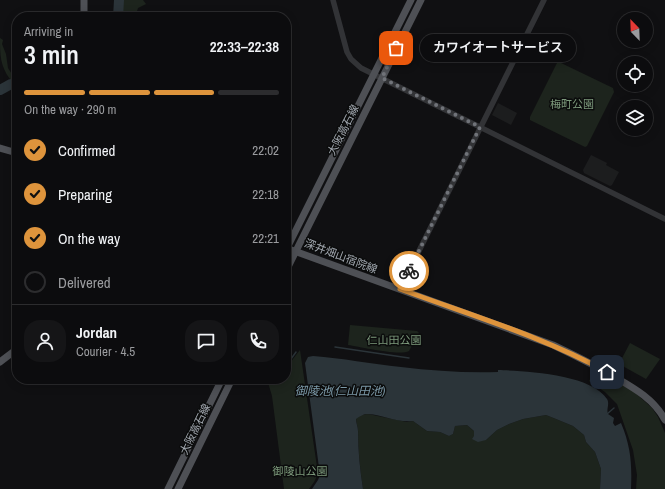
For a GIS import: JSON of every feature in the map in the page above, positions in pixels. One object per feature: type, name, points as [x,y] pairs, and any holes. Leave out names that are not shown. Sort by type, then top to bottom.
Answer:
[{"type":"main road","points":[[84,0],[84,12]]},
{"type":"main road","name":"大阪高石線","points":[[291,238],[411,0]]},
{"type":"main road","name":"大阪高石線","points":[[291,260],[420,0]]},
{"type":"main road","points":[[0,148],[12,152]]},
{"type":"main road","name":"深井畑山宿院線","points":[[291,250],[546,342],[579,357],[638,390],[658,409],[665,420]]},
{"type":"main road","points":[[0,362],[12,353]]},
{"type":"main road","name":"大阪高石線","points":[[168,489],[220,384]]},
{"type":"main road","name":"大阪高石線","points":[[178,489],[230,384]]},
{"type":"street","points":[[332,0],[345,47],[351,59],[362,68],[665,219]]},
{"type":"street","points":[[400,289],[544,0]]},
{"type":"shaded area","points":[[498,103],[517,113],[511,125],[492,115]]},
{"type":"shaded area","points":[[591,155],[607,163],[606,165],[619,172],[612,185],[610,186],[584,173],[583,170]]},
{"type":"green space","points":[[121,0],[143,0],[146,4],[138,8],[137,12],[121,12]]},
{"type":"green space","points":[[0,38],[3,40],[2,44],[6,54],[8,68],[12,74],[12,79],[10,79],[2,65]]},
{"type":"green space","name":"梅町公園","points":[[559,62],[613,88],[614,92],[587,146],[585,147],[530,120],[530,117],[557,63]]},
{"type":"green space","name":"仁山田公園","points":[[350,325],[417,331],[419,333],[409,351],[389,352],[348,345]]},
{"type":"green space","points":[[630,343],[660,359],[646,379],[619,364]]},
{"type":"green space","name":"御陵山公園","points":[[300,350],[318,474],[309,489],[284,489],[272,396],[268,384],[291,384],[291,362]]},
{"type":"green space","points":[[595,370],[633,391],[652,408],[658,417],[665,433],[665,489],[636,489],[637,475],[633,450],[617,404],[605,392],[589,381]]},
{"type":"green space","points":[[368,414],[407,422],[413,421],[427,431],[440,432],[449,436],[453,434],[455,426],[467,425],[474,431],[474,436],[486,440],[497,430],[509,424],[523,419],[546,415],[573,426],[584,435],[586,442],[595,452],[601,469],[600,489],[363,489],[356,418],[361,415]]},
{"type":"water","name":"御陵池(仁山田池)","points":[[313,356],[437,371],[525,371],[573,379],[587,384],[599,391],[607,399],[608,414],[614,418],[613,423],[615,426],[621,423],[627,440],[630,456],[631,489],[600,489],[601,469],[595,452],[586,442],[584,435],[573,426],[546,415],[523,419],[509,424],[497,430],[486,440],[478,442],[472,439],[474,436],[474,431],[467,425],[455,426],[453,434],[449,436],[440,432],[427,431],[413,421],[401,421],[365,414],[356,419],[363,489],[312,489],[320,475],[305,363],[308,357]]},
{"type":"waterway","points":[[118,12],[119,0]]},
{"type":"waterway","points":[[0,90],[12,84]]},
{"type":"waterway","points":[[335,347],[409,358]]},
{"type":"waterway","points":[[291,359],[296,352]]},
{"type":"waterway","points":[[607,414],[614,408]]},
{"type":"way so far","points":[[396,48],[382,78],[480,127],[409,271]]},
{"type":"place","name":"カワイオートサービス","points":[[396,48]]},
{"type":"route","points":[[409,271],[400,289],[553,345],[607,372]]}]
